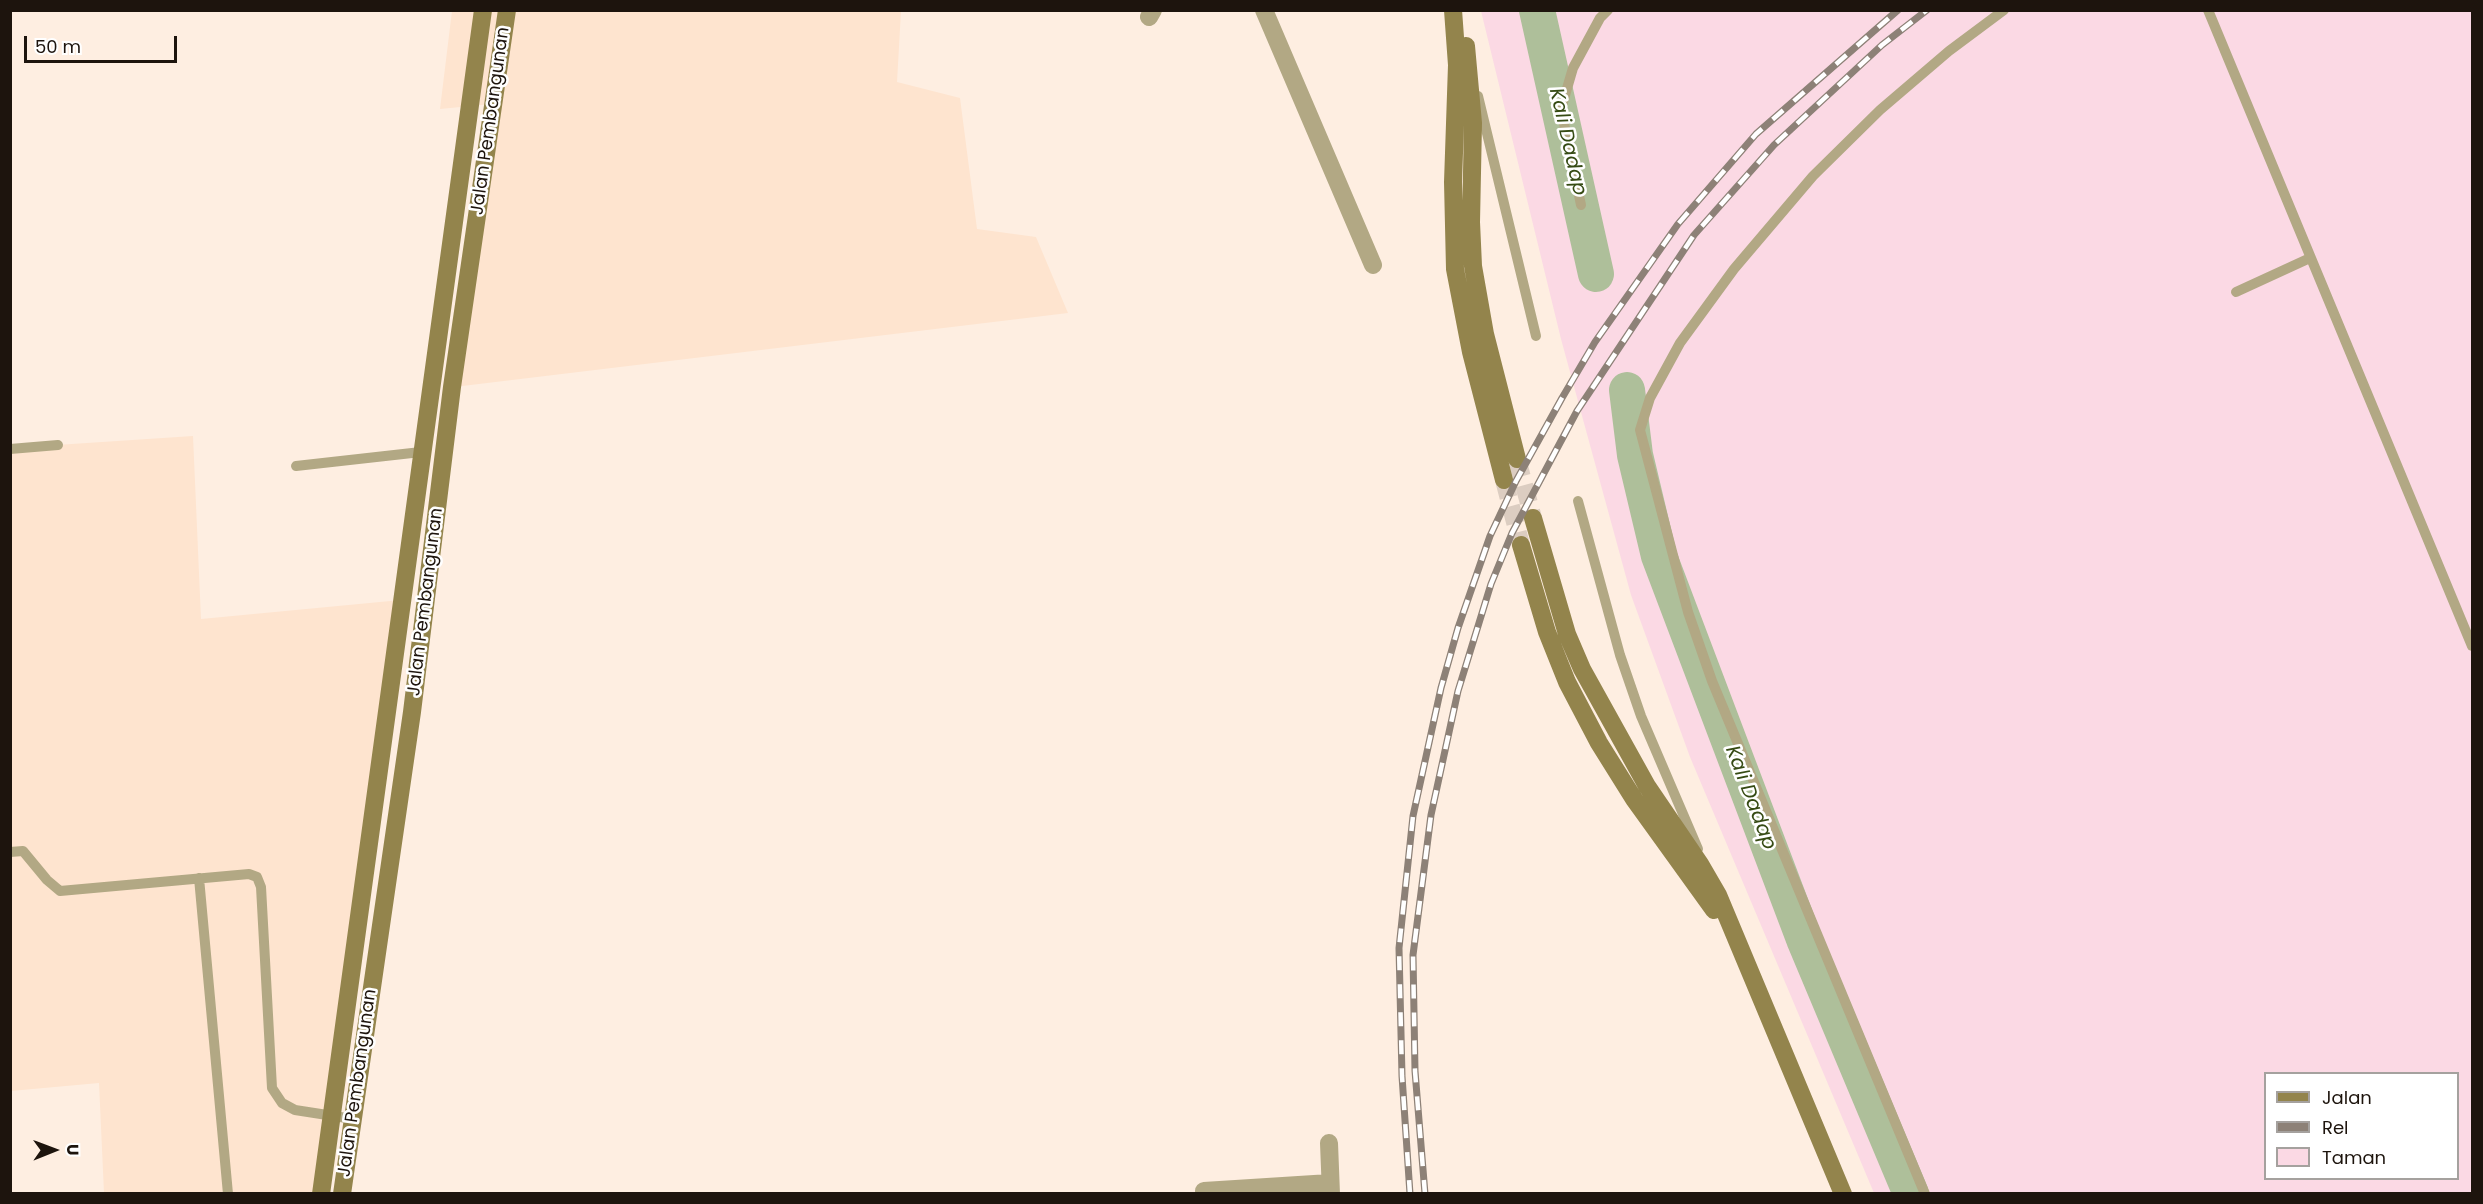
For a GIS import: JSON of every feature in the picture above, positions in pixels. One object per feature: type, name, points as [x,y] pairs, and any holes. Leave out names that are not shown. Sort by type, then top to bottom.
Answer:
[{"type":"main road","name":"Jalan Pembangunan","points":[[321,1194],[483,10]]},
{"type":"main road","name":"Jalan Pembangunan","points":[[342,1194],[412,712],[452,387],[507,10]]},
{"type":"main road","points":[[1455,10],[1466,46],[1473,123],[1471,222],[1473,266],[1485,334],[1517,459]]},
{"type":"main road","points":[[1455,10],[1453,193],[1455,269],[1471,352],[1504,480]]},
{"type":"main road","points":[[1533,518],[1567,634],[1582,669],[1647,786],[1700,864],[1718,895],[1843,1194]]},
{"type":"main road","points":[[1521,545],[1551,642],[1567,682],[1599,742],[1634,799],[1709,902],[1751,974]]},
{"type":"street","points":[[1264,10],[1373,265]]},
{"type":"street","points":[[1204,1191],[1330,1188],[1329,1143]]},
{"type":"lane","points":[[1581,205],[1561,109],[1573,68],[1600,18],[1608,10]]},
{"type":"lane","points":[[1925,1194],[1712,681],[1688,612],[1640,430],[1650,398],[1680,343],[1734,269],[1813,176],[1880,110],[1948,51],[2004,10]]},
{"type":"lane","points":[[2208,10],[2472,646]]},
{"type":"lane","points":[[1466,46],[1536,336]]},
{"type":"lane","points":[[2236,292],[2310,258]]},
{"type":"lane","points":[[10,449],[58,445]]},
{"type":"lane","points":[[296,466],[421,452]]},
{"type":"lane","points":[[1578,501],[1608,615],[1641,717],[1718,895]]},
{"type":"lane","points":[[10,852],[23,851],[47,880],[60,891],[249,873],[257,877],[261,887],[272,1088],[282,1103],[296,1110],[353,1119]]},
{"type":"lane","points":[[199,878],[228,1194]]},
{"type":"shaded area","points":[[452,11],[901,11],[897,82],[960,98],[977,229],[1036,237],[1068,313],[454,387],[491,104],[440,109]]},
{"type":"shaded area","points":[[193,436],[201,619],[401,600],[321,1193],[104,1193],[99,1083],[11,1091],[11,448]]},
{"type":"green space","points":[[1481,11],[2472,11],[2472,1193],[1874,1193],[1690,757],[1631,595],[1561,339]]},
{"type":"waterway","name":"Kali Dadap","points":[[1537,10],[1596,274]]},
{"type":"waterway","name":"Kali Dadap","points":[[1627,390],[1635,455],[1659,556],[1804,939],[1911,1194]]},
{"type":"tunnel","points":[[1517,459],[1533,518]]},
{"type":"tunnel","points":[[1504,480],[1521,545]]},
{"type":"railway","points":[[1410,1194],[1402,1076],[1399,948],[1413,816],[1441,688],[1458,628],[1490,536],[1516,481],[1595,342],[1678,224],[1756,134],[1898,10]]},
{"type":"railway","points":[[1425,1194],[1415,1071],[1413,955],[1431,815],[1458,691],[1491,584],[1512,533],[1577,411],[1694,235],[1774,145],[1882,45],[1927,10]]}]
